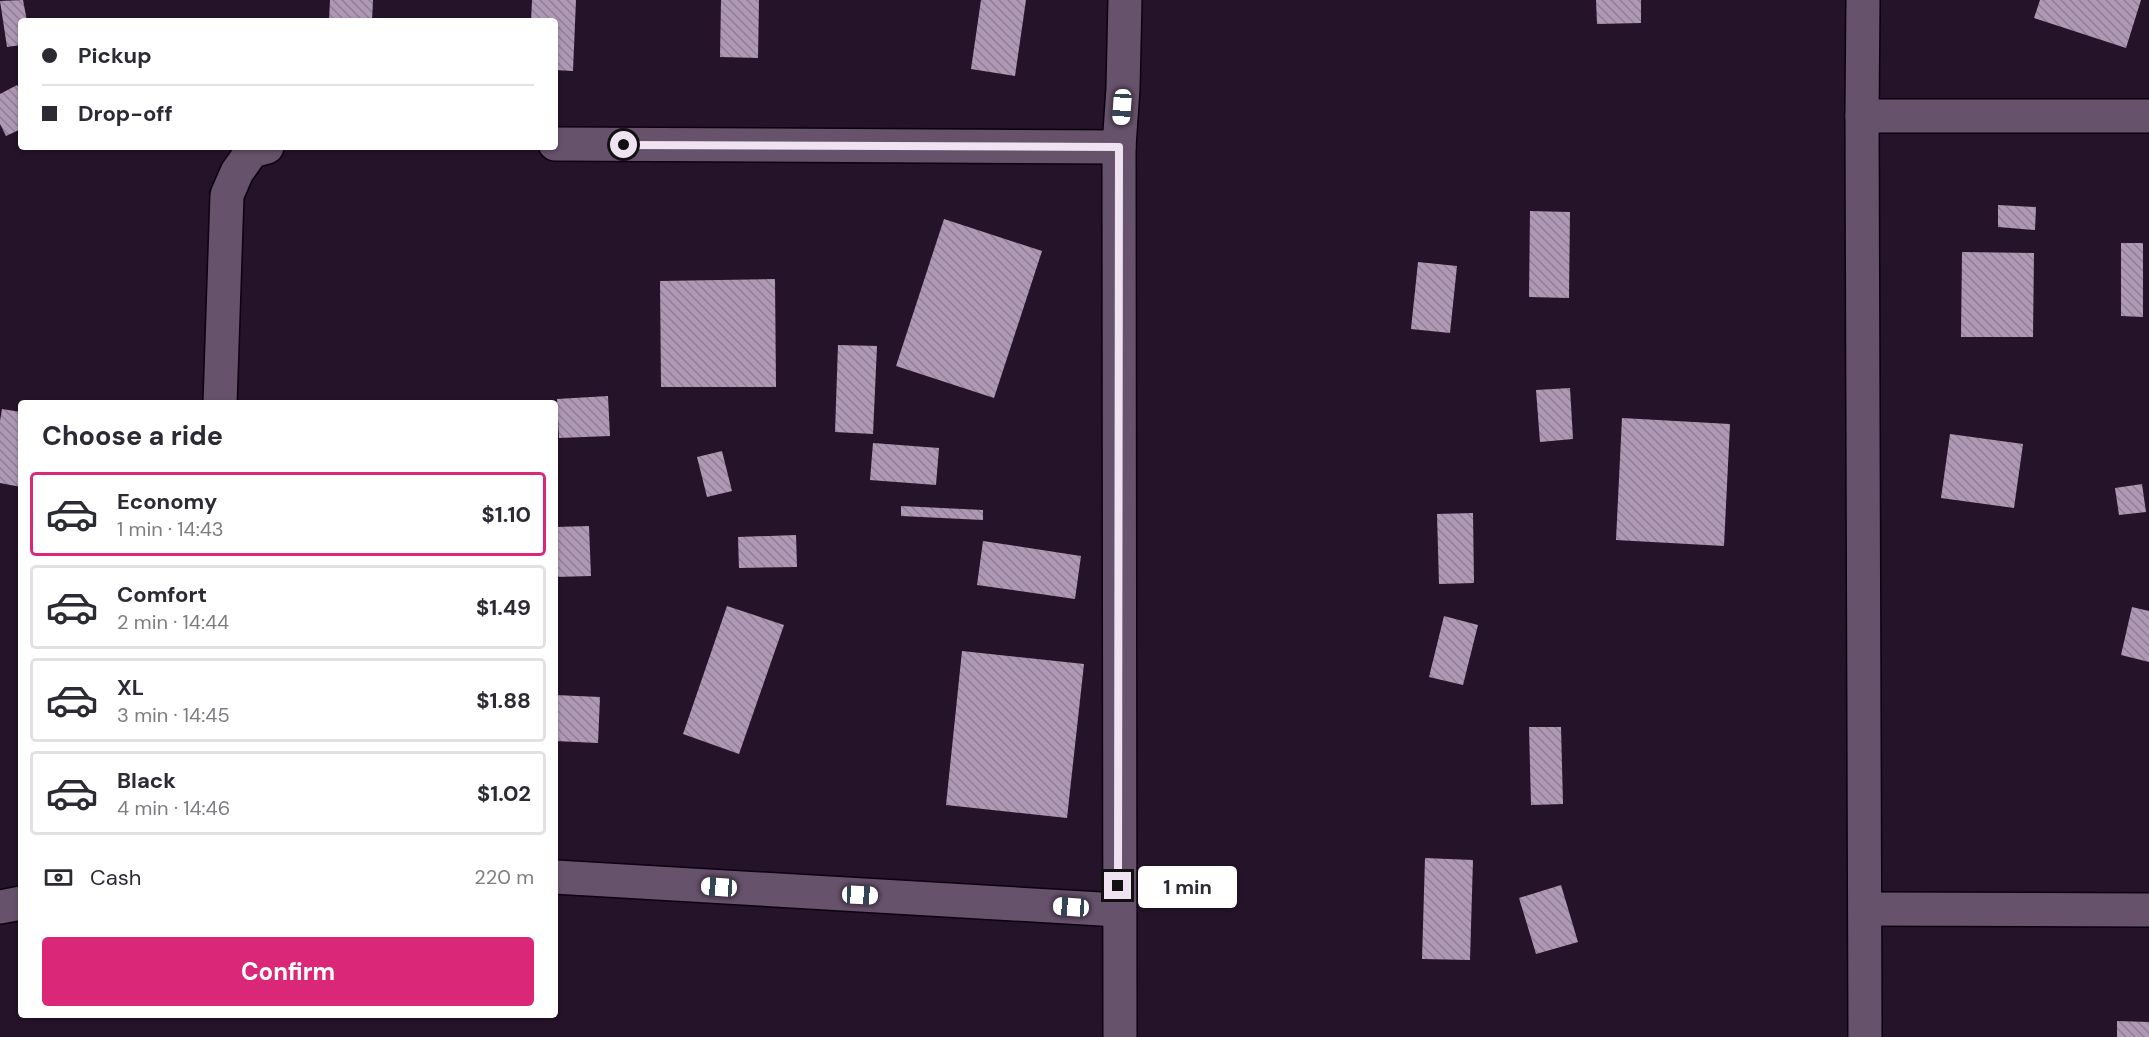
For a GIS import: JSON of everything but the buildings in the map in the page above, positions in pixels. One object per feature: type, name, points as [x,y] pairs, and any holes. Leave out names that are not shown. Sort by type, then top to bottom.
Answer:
[{"type":"street","points":[[1120,1037],[1118,910],[1119,147],[1125,0]]},
{"type":"street","points":[[1863,0],[1865,1037]]},
{"type":"street","points":[[1862,116],[2149,116]]},
{"type":"street","points":[[558,144],[1119,147]]},
{"type":"street","points":[[220,400],[227,195],[237,172],[252,151],[256,150]]},
{"type":"street","points":[[558,877],[1118,910]]},
{"type":"street","points":[[0,907],[18,904]]},
{"type":"street","points":[[1865,909],[2149,910]]},
{"type":"route","points":[[624,145],[1119,147],[1118,886]]}]
